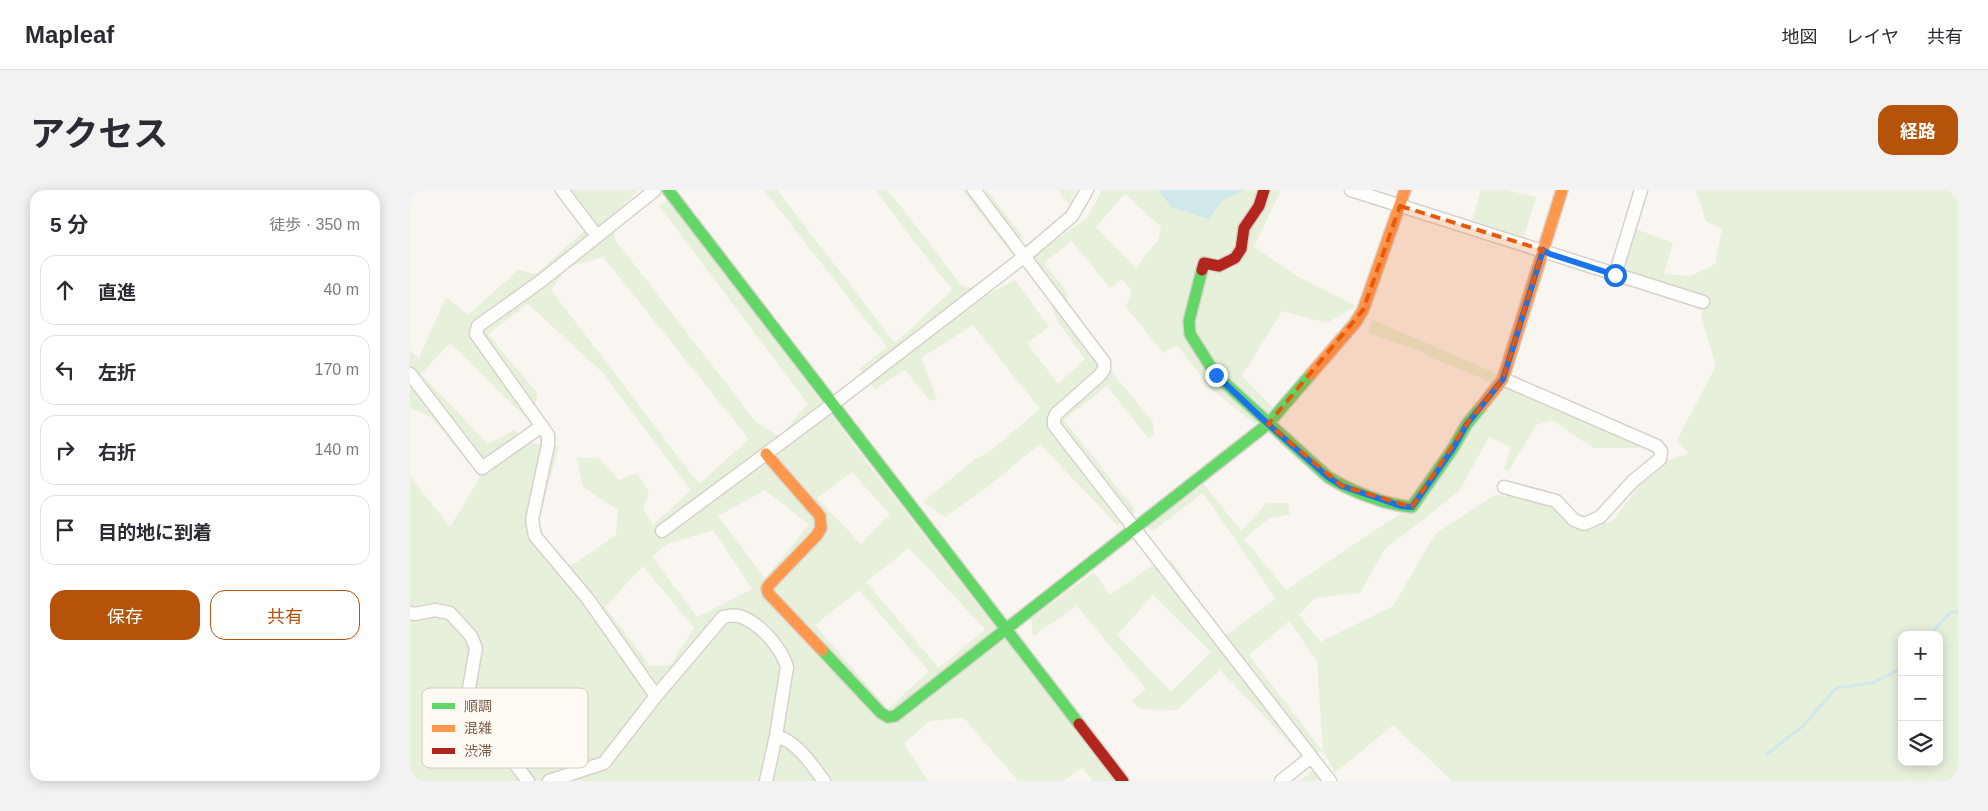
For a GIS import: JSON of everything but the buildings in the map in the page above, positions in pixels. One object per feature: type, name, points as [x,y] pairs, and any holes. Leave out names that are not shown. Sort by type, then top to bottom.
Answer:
[{"type":"street","points":[[562,190],[597,236]]},
{"type":"street","points":[[655,190],[541,281],[478,326],[476,334],[548,435],[548,445],[532,520],[535,536],[588,599],[656,696]]},
{"type":"street","points":[[668,190],[1123,781]]},
{"type":"street","points":[[974,190],[1104,362],[1104,369],[1100,376],[1056,414],[1054,425],[1330,781]]},
{"type":"street","points":[[662,531],[833,404],[1025,256],[1072,216],[1087,190]]},
{"type":"street","points":[[1264,190],[1259,206],[1244,228],[1242,248],[1236,258],[1219,266],[1204,264],[1189,321],[1190,334],[1216,375],[1328,477],[1342,486],[1401,506],[1412,507],[1452,450],[1467,424],[1503,379],[1562,190]]},
{"type":"street","points":[[1351,190],[1703,302]]},
{"type":"street","points":[[766,454],[820,516],[821,528],[817,536],[770,584],[767,588],[768,593],[881,713],[888,717],[895,716],[1268,424],[1355,323],[1363,310],[1405,190]]},
{"type":"street","points":[[1615,275],[1642,190]]},
{"type":"street","points":[[410,374],[482,468],[542,426]]},
{"type":"street","points":[[1503,379],[1657,446],[1661,451],[1660,459],[1633,481],[1600,517],[1584,524],[1574,520],[1556,501],[1504,487]]},
{"type":"street","points":[[410,613],[435,610],[450,613],[471,636],[476,648],[469,688]]},
{"type":"street","points":[[549,781],[604,763],[656,696],[723,617],[738,616],[759,627],[784,656],[787,667],[776,736],[766,781]]},
{"type":"street","points":[[776,736],[787,739],[802,753],[824,781]]},
{"type":"street","points":[[1281,781],[1311,757]]},
{"type":"street","points":[[518,768],[528,781]]},
{"type":"highlighted area","points":[[1400,206],[1543,250],[1503,379],[1467,424],[1412,507],[1342,486],[1268,424],[1363,310]]},
{"type":"green space","points":[[553,190],[639,190],[615,212],[614,238],[755,421],[779,437],[808,404],[659,206],[671,198],[855,447],[1115,781],[1093,781],[1082,768],[1064,781],[1018,781],[964,718],[930,721],[904,743],[928,781],[410,781],[410,476],[450,527],[480,477],[431,417],[410,408],[410,351],[419,358],[446,297],[468,315],[518,270],[536,274],[584,231]],"holes":[[[603,257],[749,439],[699,484],[551,290],[568,267]],[[528,304],[603,373],[691,490],[653,525],[643,509],[649,491],[637,473],[619,480],[600,459],[576,457],[583,487],[618,510],[616,535],[571,566],[534,538],[559,446],[530,443],[514,430],[488,444],[421,374],[450,343],[530,422],[538,394],[488,334]],[[852,472],[890,515],[861,544],[817,498]],[[765,490],[809,525],[765,578],[718,516]],[[713,530],[752,589],[697,617],[652,557],[667,544]],[[909,548],[985,629],[939,668],[866,582]],[[643,566],[694,628],[670,665],[650,666],[605,607]],[[859,590],[929,671],[888,709],[815,625]]]},
{"type":"green space","points":[[764,190],[777,190],[895,343],[952,290],[875,190],[888,190],[962,286],[989,294],[1015,280],[1049,327],[1027,343],[1058,384],[1085,359],[1058,322],[1032,257],[1087,218],[1102,190],[1158,190],[1171,207],[1223,200],[1245,190],[1281,190],[1254,247],[1297,276],[1356,306],[1327,323],[1282,311],[1242,376],[1273,408],[1255,424],[1211,389],[1177,345],[1163,353],[1126,307],[1132,291],[1122,279],[1110,288],[1072,241],[1044,263],[1066,291],[1072,323],[1153,422],[1154,435],[1148,438],[1107,386],[1064,420],[1136,511],[1117,525],[1040,444],[986,488],[945,517],[923,502],[975,459],[988,453],[1040,409],[973,325],[921,358],[937,399],[930,401],[905,370],[875,389],[859,369],[887,347]],"holes":[[[1125,194],[1161,227],[1158,240],[1136,268],[1096,227]]]},
{"type":"green space","points":[[962,190],[987,190],[1023,237],[1010,252]]},
{"type":"green space","points":[[1058,190],[1076,190],[1069,204]]},
{"type":"green space","points":[[1481,190],[1506,190],[1536,197],[1524,237],[1472,220]]},
{"type":"green space","points":[[1696,190],[1958,190],[1958,781],[1452,781],[1393,725],[1335,773],[1324,752],[1323,752],[1297,751],[1220,670],[1177,710],[1141,709],[1131,701],[1146,689],[1077,606],[1033,636],[1031,619],[1094,572],[1110,595],[1151,566],[1171,560],[1224,636],[1276,599],[1203,493],[1152,532],[1147,526],[1204,484],[1241,531],[1267,503],[1288,503],[1290,514],[1268,519],[1244,539],[1286,590],[1398,515],[1416,512],[1491,382],[1427,356],[1424,352],[1368,333],[1373,320],[1495,373],[1504,384],[1634,439],[1639,448],[1593,448],[1552,420],[1536,425],[1508,472],[1504,468],[1511,447],[1489,437],[1459,491],[1384,550],[1360,593],[1315,598],[1299,615],[1320,642],[1393,606],[1436,533],[1495,495],[1548,498],[1579,526],[1612,522],[1656,464],[1689,454],[1677,440],[1716,366],[1701,315],[1708,299],[1623,272],[1636,229],[1673,243],[1664,274],[1691,276],[1715,264],[1722,229],[1706,221]],"holes":[[[1153,595],[1211,652],[1171,692],[1117,635]],[[1289,621],[1317,661],[1323,752],[1249,655]]]},
{"type":"green space","points":[[1314,770],[1322,781],[1299,781]]},
{"type":"water","points":[[1158,190],[1245,190],[1223,200],[1209,219],[1171,207]]},
{"type":"waterway","points":[[1933,631],[1950,613],[1958,611]]},
{"type":"waterway","points":[[1767,754],[1803,726],[1836,688],[1872,683],[1898,670]]},
{"type":"traffic: fast","points":[[668,190],[1079,724]]},
{"type":"traffic: fast","points":[[1202,270],[1189,321],[1190,334],[1216,375],[1328,477],[1347,487],[1380,500],[1412,507],[1452,450],[1467,424],[1481,407]]},
{"type":"traffic: fast","points":[[822,650],[881,713],[888,717],[895,716],[1268,424],[1311,374]]},
{"type":"traffic: slow","points":[[1311,374],[1355,323],[1363,310],[1405,190]]},
{"type":"traffic: slow","points":[[1481,407],[1503,379],[1562,190]]},
{"type":"traffic: slow","points":[[766,454],[820,516],[821,528],[817,535],[770,584],[767,588],[768,593],[822,650]]},
{"type":"traffic: jam","points":[[1202,270],[1204,263],[1219,266],[1235,258],[1241,249],[1244,228],[1259,206],[1264,190]]},
{"type":"traffic: jam","points":[[1079,724],[1123,781]]},
{"type":"route","points":[[1216,375],[1328,477],[1342,486],[1401,506],[1412,507],[1452,450],[1467,424],[1503,379],[1543,250],[1615,275]]}]
